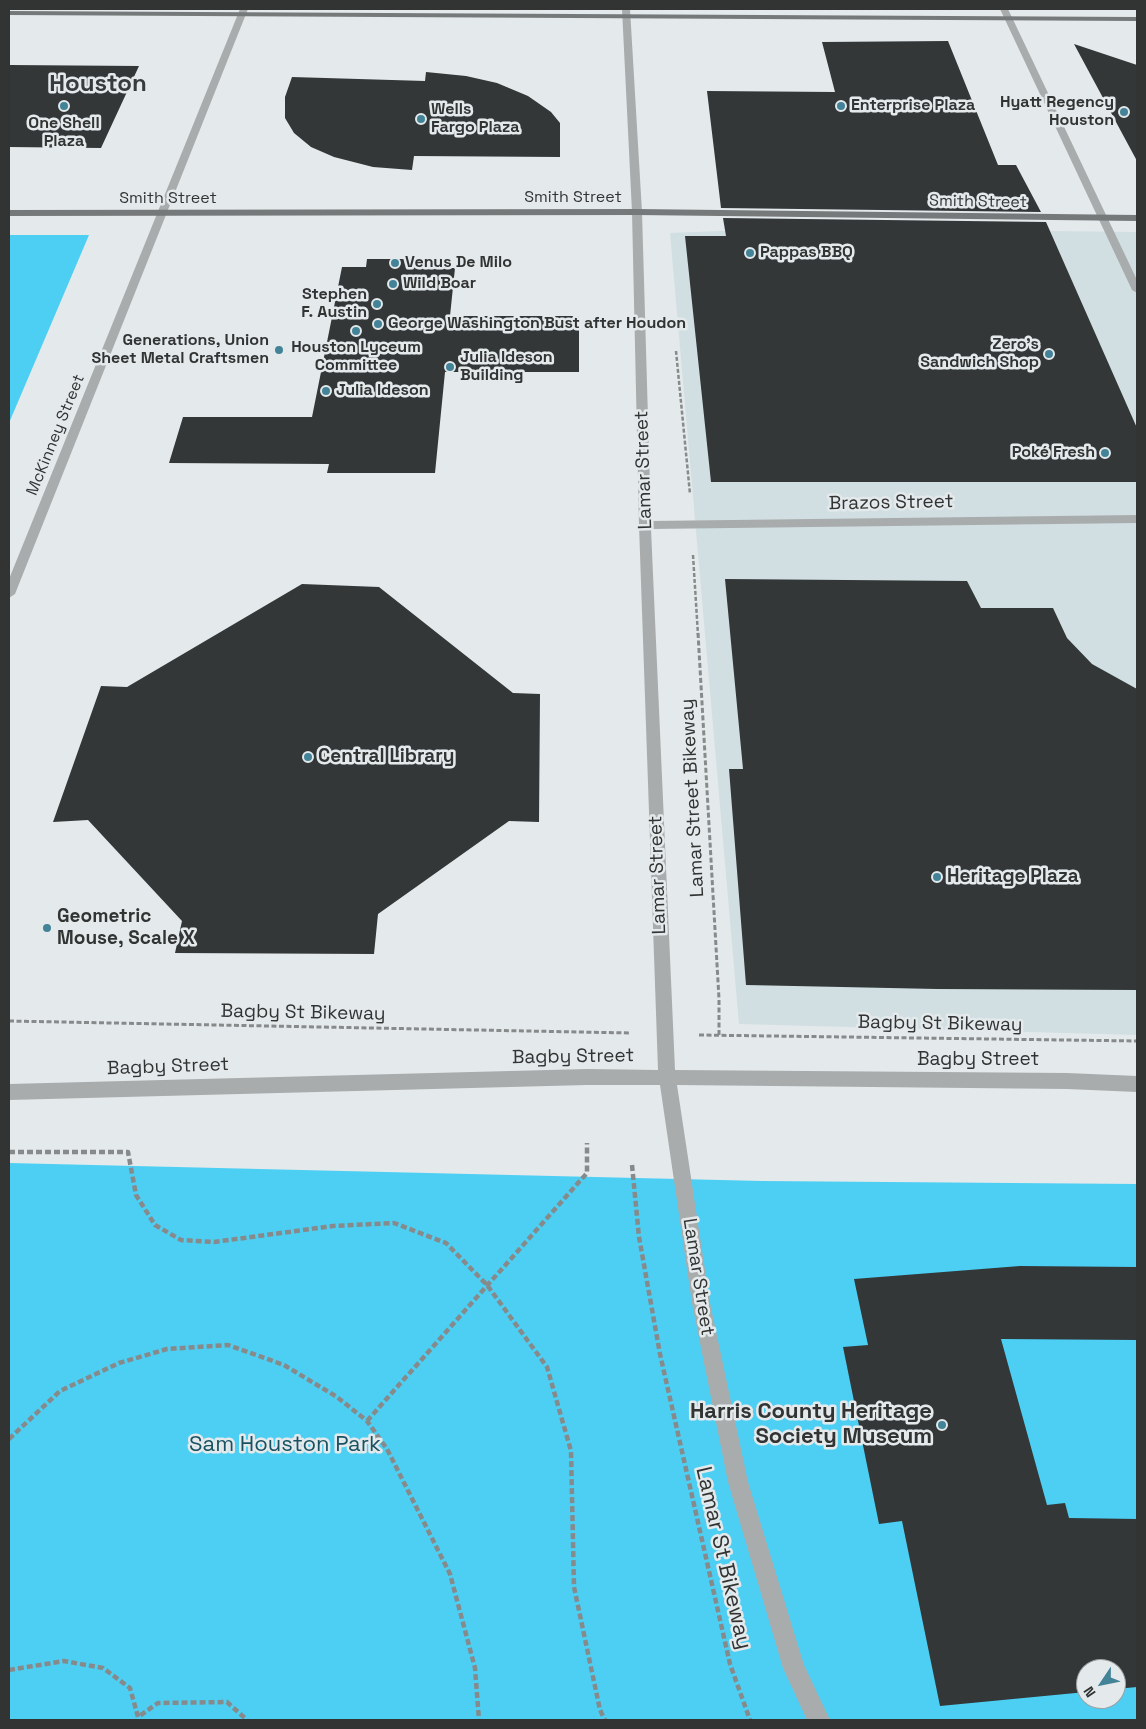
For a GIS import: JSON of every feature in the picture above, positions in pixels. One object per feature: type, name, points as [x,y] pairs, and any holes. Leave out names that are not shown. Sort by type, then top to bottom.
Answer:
[{"type":"main road","points":[[9,13],[243,11],[627,13],[1009,19],[1137,19]]},
{"type":"main road","name":"Smith Street","points":[[9,213],[637,212],[1137,218]]},
{"type":"street","points":[[1004,9],[1137,290]]},
{"type":"street","name":"McKinney Street","points":[[9,594],[243,11]]},
{"type":"street","name":"Lamar Street","points":[[627,13],[637,212],[645,525],[667,1078],[700,1304],[738,1482],[794,1668],[819,1720]]},
{"type":"street","name":"Brazos Street","points":[[645,525],[1137,519]]},
{"type":"street","name":"Bagby Street","points":[[9,1092],[588,1077],[1067,1081],[1137,1084]]},
{"type":"path","name":"Lamar Street Bikeway","points":[[693,558],[719,999],[719,1035]]},
{"type":"path","name":"Bagby St Bikeway","points":[[9,1021],[598,1033]]},
{"type":"path","name":"Bagby St Bikeway","points":[[742,1036],[1137,1041]]},
{"type":"path","points":[[367,1421],[587,1173],[587,1143]]},
{"type":"path","points":[[9,1152],[128,1152],[136,1195],[155,1226],[181,1240],[214,1242],[333,1226],[394,1223],[446,1243],[487,1285],[547,1368],[572,1451],[574,1587],[600,1710],[605,1720]]},
{"type":"path","name":"Lamar St Bikeway","points":[[632,1165],[639,1237],[660,1354],[730,1664],[750,1720]]},
{"type":"path","points":[[9,1439],[60,1391],[119,1363],[167,1349],[228,1345],[284,1365],[338,1397],[367,1421],[387,1449],[450,1574],[475,1668],[479,1720]]},
{"type":"path","points":[[9,1670],[64,1661],[103,1668],[130,1688],[138,1717],[158,1703],[227,1702],[247,1720]]},
{"type":"shaded area","points":[[795,228],[1137,232],[1137,1035],[739,1024],[670,233]]},
{"type":"green space","points":[[9,235],[89,235],[9,423]]},
{"type":"green space","name":"Sam Houston Park","points":[[9,1163],[762,1181],[1137,1184],[1137,1720],[9,1720]]},
{"type":"building","name":"Enterprise Plaza","points":[[948,41],[998,165],[1016,165],[1041,212],[721,208],[707,91],[835,92],[822,42]]},
{"type":"building","name":"Hyatt Regency Houston","points":[[1074,44],[1137,65],[1137,161]]},
{"type":"building","name":"One Shell Plaza","points":[[9,65],[139,66],[101,148],[9,147]]},
{"type":"building","name":"Wells Fargo Plaza","points":[[426,72],[466,76],[497,83],[528,96],[551,112],[560,123],[560,157],[414,156],[412,170],[373,167],[334,157],[311,147],[294,133],[285,118],[285,97],[292,77],[425,81]]},
{"type":"building","points":[[723,218],[1046,222],[1137,428],[1137,482],[711,482],[685,236],[726,236]]},
{"type":"building","name":"Julia Ideson Building","points":[[367,259],[432,259],[430,268],[455,268],[450,316],[579,316],[579,372],[445,372],[435,473],[327,473],[329,464],[169,463],[183,417],[312,417],[342,267],[366,267]]},
{"type":"building","points":[[725,579],[967,581],[981,608],[1053,608],[1067,638],[1092,664],[1137,689],[1137,990],[937,989],[746,985],[729,769],[743,769]]},
{"type":"building","name":"Central Library","points":[[302,584],[379,587],[513,693],[540,694],[539,822],[509,821],[378,914],[374,954],[175,953],[182,921],[88,820],[53,822],[101,686],[127,687]]},
{"type":"building","name":"Harris County Heritage Society Museum","points":[[1020,1266],[1137,1267],[1137,1340],[1001,1339],[1047,1505],[1065,1503],[1069,1518],[1137,1519],[1137,1687],[1126,1688],[1126,1659],[1076,1659],[1076,1693],[940,1706],[902,1521],[879,1524],[843,1347],[868,1345],[854,1279]]},
{"type":"place","name":"One Shell Plaza","points":[[64,106]]},
{"type":"place","name":"Enterprise Plaza","points":[[841,106]]},
{"type":"place","name":"Hyatt Regency Houston","points":[[1124,112]]},
{"type":"place","name":"Wells Fargo Plaza","points":[[421,119]]},
{"type":"place","name":"Pappas BBQ","points":[[750,253]]},
{"type":"place","name":"Venus De Milo","points":[[395,263]]},
{"type":"place","name":"Wild Boar","points":[[393,284]]},
{"type":"place","name":"Stephen F. Austin","points":[[377,304]]},
{"type":"place","name":"George Washington Bust after Houdon","points":[[378,324]]},
{"type":"place","name":"Houston Lyceum Committee","points":[[356,331]]},
{"type":"place","name":"Generations, Union Sheet Metal Craftsmen","points":[[279,350]]},
{"type":"place","name":"Zero's Sandwich Shop","points":[[1049,354]]},
{"type":"place","name":"Julia Ideson Building","points":[[450,367]]},
{"type":"place","name":"Julia Ideson","points":[[326,391]]},
{"type":"place","name":"Poké Fresh","points":[[1105,453]]},
{"type":"place","name":"Central Library","points":[[308,757]]},
{"type":"place","name":"Heritage Plaza","points":[[937,877]]},
{"type":"place","name":"Geometric Mouse, Scale X","points":[[47,928]]},
{"type":"place","name":"Harris County Heritage Society Museum","points":[[942,1425]]},
{"type":"district","name":"Houston","points":[[98,84]]}]
